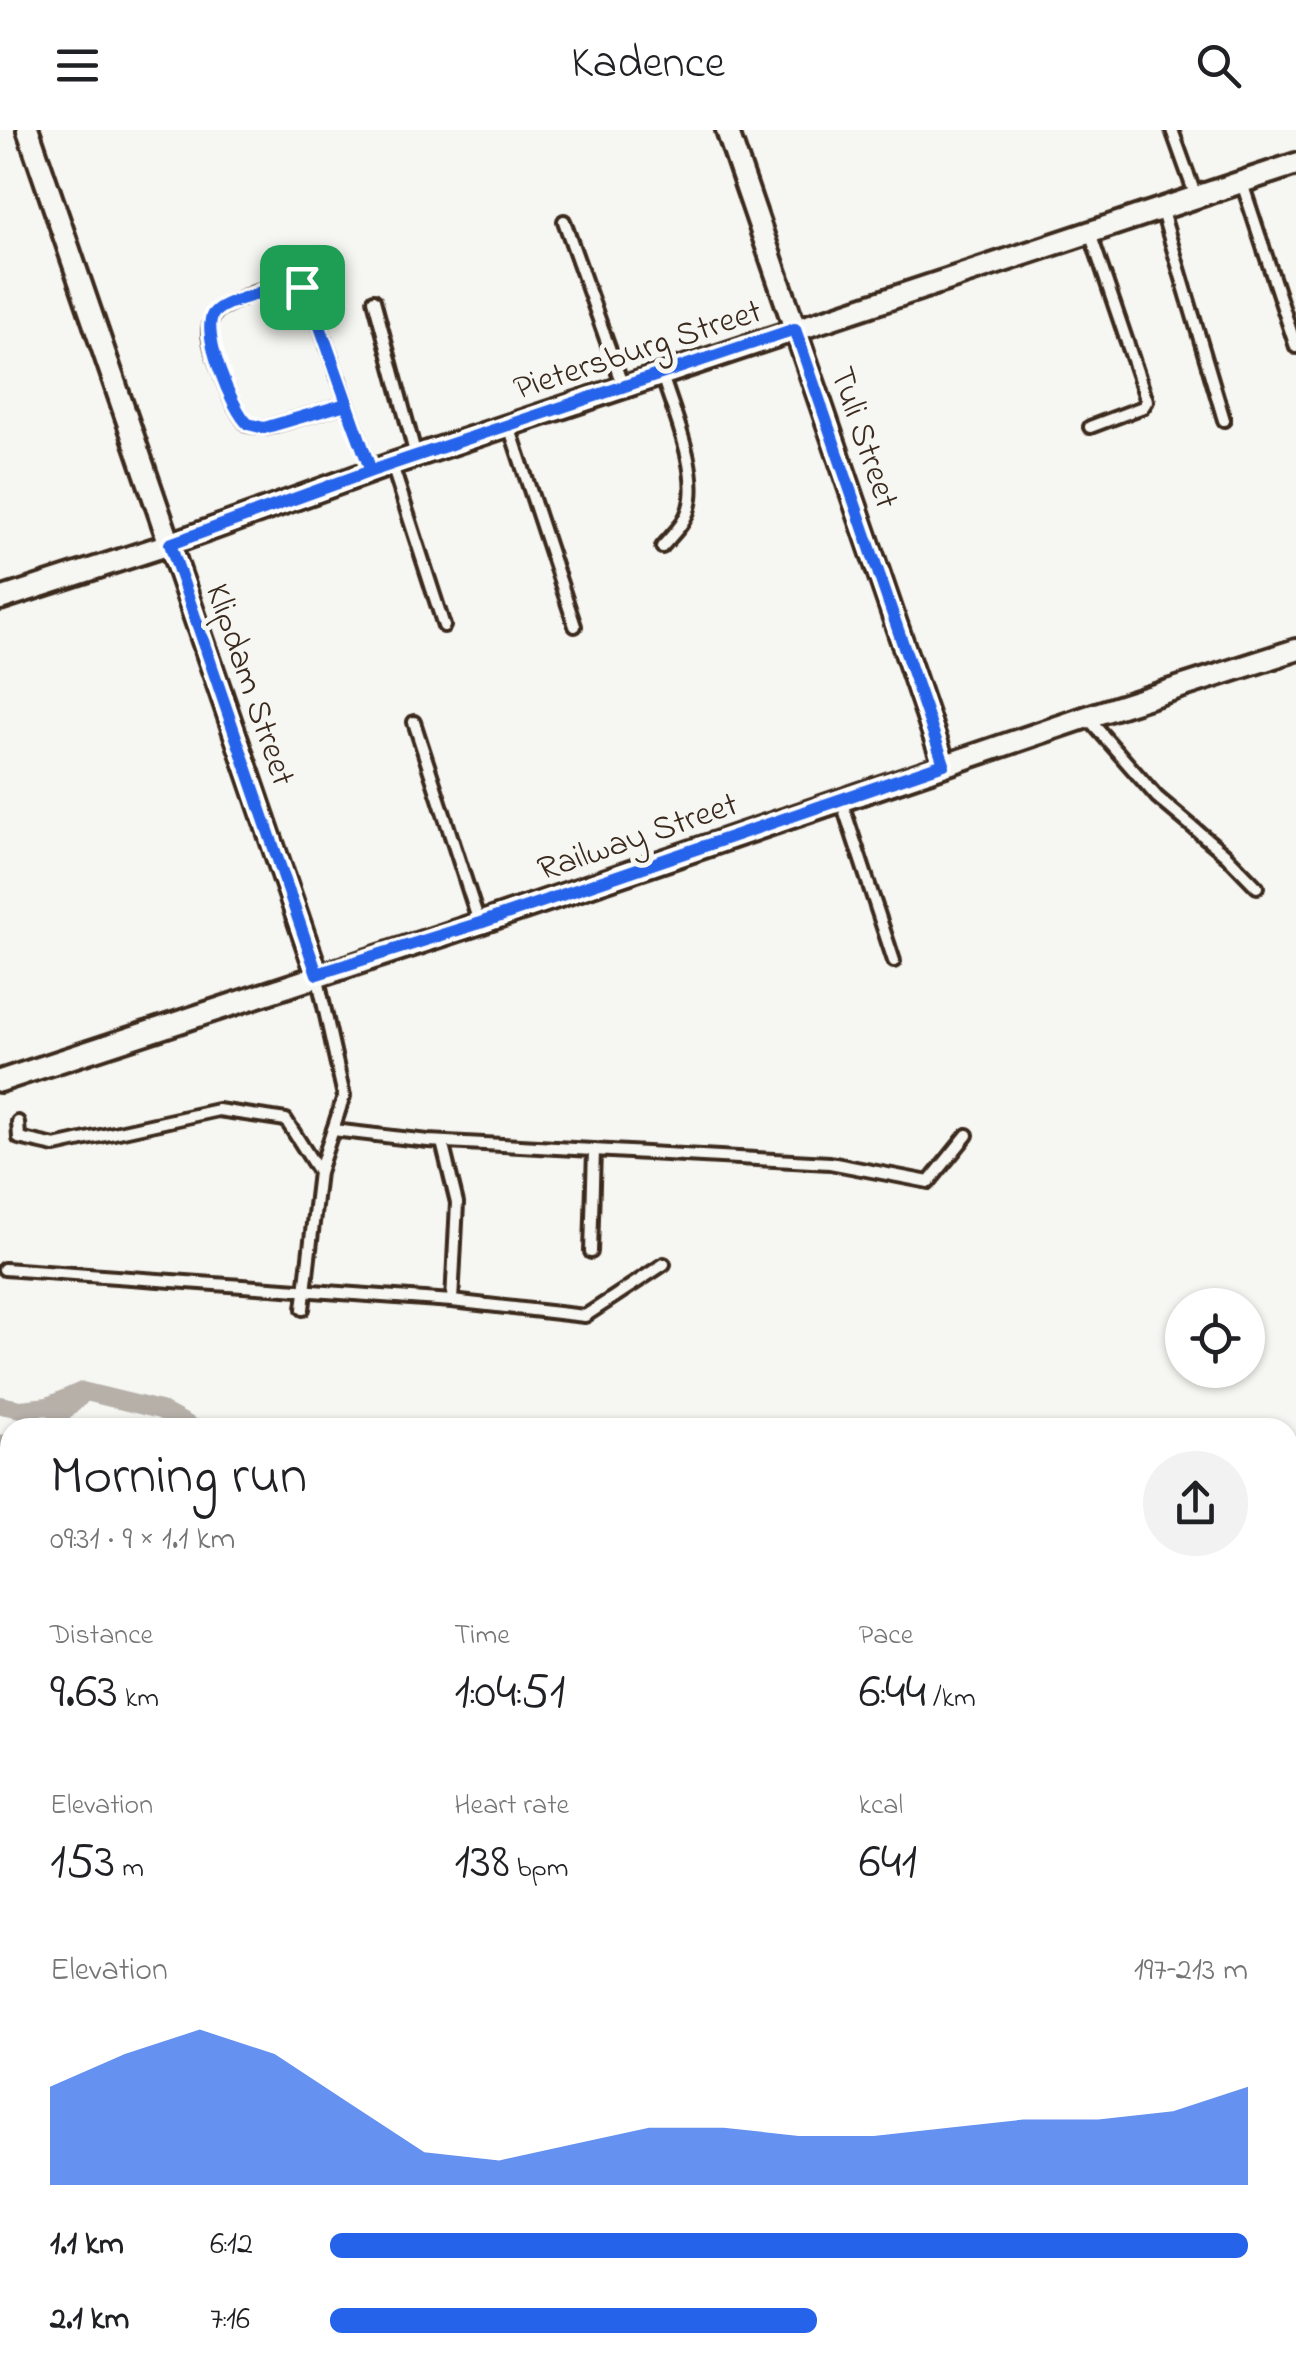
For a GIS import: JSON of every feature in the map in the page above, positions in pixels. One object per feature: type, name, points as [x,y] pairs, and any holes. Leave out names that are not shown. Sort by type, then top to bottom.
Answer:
[{"type":"street","name":"Klipdam Street","points":[[28,130],[317,974]]},
{"type":"street","name":"Tuli Street","points":[[727,130],[944,764]]},
{"type":"street","name":"Pietersburg Street","points":[[0,599],[170,544],[416,456],[1296,164]]},
{"type":"street","name":"Railway Street","points":[[0,1081],[1296,650]]},
{"type":"lane","points":[[1172,130],[1196,196]]},
{"type":"lane","points":[[1242,182],[1296,347]]},
{"type":"lane","points":[[1162,208],[1224,420]]},
{"type":"lane","points":[[564,221],[623,387]]},
{"type":"lane","points":[[1090,232],[1147,401],[1143,407],[1090,428]]},
{"type":"lane","points":[[346,404],[264,428],[248,424],[235,408],[209,335],[212,316],[219,308],[274,286],[293,282],[309,295],[346,404],[381,468],[444,626]]},
{"type":"lane","points":[[374,300],[416,456]]},
{"type":"lane","points":[[662,374],[691,473],[692,493],[684,521],[662,547]]},
{"type":"lane","points":[[509,425],[575,626]]},
{"type":"lane","points":[[1086,717],[1158,797],[1257,887]]},
{"type":"lane","points":[[414,722],[480,923]]},
{"type":"lane","points":[[840,799],[894,962]]},
{"type":"lane","points":[[303,1309],[319,1172],[344,1096],[317,974]]},
{"type":"lane","points":[[18,1122],[20,1138],[55,1146],[218,1110],[286,1120],[319,1172]]},
{"type":"lane","points":[[333,1130],[442,1142],[830,1163],[929,1182],[967,1135]]},
{"type":"lane","points":[[442,1142],[457,1203],[452,1301]]},
{"type":"lane","points":[[592,1252],[594,1150]]},
{"type":"lane","points":[[4,1269],[452,1301],[585,1316],[664,1264]]},
{"type":"waterway","points":[[0,1405],[21,1409],[48,1406],[82,1391],[160,1410],[175,1418]]},
{"type":"waterway","points":[[58,1418],[80,1397]]},
{"type":"route","points":[[302,287],[293,282],[274,286],[219,308],[212,316],[209,335],[235,408],[248,424],[264,428],[346,404],[371,471],[795,329],[944,764],[480,923],[317,974],[170,544],[371,471],[309,295],[302,287]]}]
